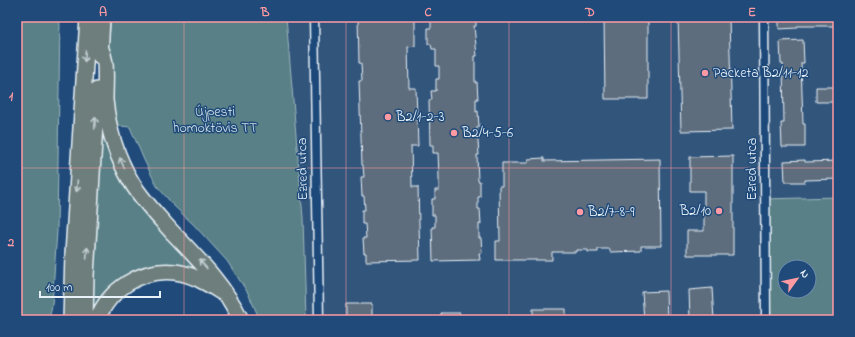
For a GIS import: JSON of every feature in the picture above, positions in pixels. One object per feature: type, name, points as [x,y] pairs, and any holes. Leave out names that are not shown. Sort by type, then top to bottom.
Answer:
[{"type":"highway","points":[[71,320],[73,254],[88,17]]},
{"type":"highway","points":[[85,320],[86,276],[102,17]]},
{"type":"highway","points":[[100,46],[105,63],[105,99],[109,126],[125,171],[139,195],[150,209],[217,280],[241,320]]},
{"type":"highway","points":[[65,320],[68,281],[73,254]]},
{"type":"highway","points":[[97,320],[113,294],[139,277],[162,271],[176,272],[193,276],[226,295]]},
{"type":"street","name":"Ezred utca","points":[[314,17],[319,320]]},
{"type":"street","name":"Ezred utca","points":[[764,17],[766,320]]},
{"type":"shaded area","points":[[286,17],[838,17],[838,197],[765,200],[769,320],[306,320],[303,218]]},
{"type":"green space","points":[[17,17],[60,17],[57,231],[52,305],[49,320],[17,320]]},
{"type":"green space","name":"Újpesti homoktövis TT","points":[[111,17],[286,17],[303,218],[306,320],[260,320],[248,293],[227,261],[194,225],[174,206],[157,186],[130,127],[111,125],[108,52]]},
{"type":"green space","points":[[102,131],[104,132],[138,203],[162,232],[204,276],[145,268],[133,272],[120,280],[100,297],[93,311],[93,278]]},
{"type":"green space","points":[[838,197],[838,320],[769,320],[765,199]]},
{"type":"building","name":"B2/1-2-3","points":[[358,17],[415,17],[415,46],[408,47],[409,88],[416,88],[418,146],[411,146],[412,187],[418,187],[420,260],[366,261],[363,238],[366,238],[365,224],[362,224],[362,210],[365,210],[364,196],[362,196],[361,177],[364,177],[362,165],[359,81],[362,81],[361,63],[359,63]]},
{"type":"building","name":"B2/4-5-6","points":[[431,17],[476,17],[476,26],[474,26],[477,56],[475,56],[475,83],[477,82],[478,99],[476,99],[476,112],[478,111],[479,127],[477,127],[479,155],[477,155],[478,181],[480,181],[478,209],[480,209],[481,224],[479,224],[479,238],[481,238],[482,253],[479,253],[480,260],[433,261],[432,227],[435,227],[435,215],[432,215],[432,199],[435,199],[435,190],[439,190],[439,177],[438,153],[433,153],[433,145],[430,145],[429,100],[432,100],[431,91],[436,91],[436,79],[439,79],[439,66],[436,66],[436,49],[432,49],[431,44],[428,44],[428,28],[431,28]]},
{"type":"building","points":[[604,17],[648,17],[648,99],[605,99]]},
{"type":"building","name":"Packeta B2/11-12","points":[[678,17],[729,17],[732,130],[681,131]]},
{"type":"building","points":[[779,17],[838,17],[838,26],[797,26],[797,28],[779,29]]},
{"type":"building","points":[[803,40],[804,63],[801,63],[805,147],[782,147],[781,123],[784,123],[783,64],[781,64],[780,41]]},
{"type":"building","points":[[816,87],[838,87],[838,102],[816,102]]},
{"type":"building","name":"B2/10","points":[[733,156],[733,255],[687,255],[687,231],[704,231],[704,191],[690,191],[690,157]]},
{"type":"building","name":"B2/7-8-9","points":[[544,158],[544,161],[660,159],[661,246],[641,246],[641,251],[610,252],[610,249],[598,249],[598,252],[576,250],[576,252],[552,252],[552,260],[496,260],[496,241],[500,241],[499,186],[502,186],[502,163],[528,163],[528,159]]},
{"type":"building","points":[[805,160],[805,162],[838,161],[838,179],[785,182],[784,161]]},
{"type":"building","points":[[712,288],[714,320],[690,320],[689,290]]},
{"type":"building","points":[[666,291],[667,320],[644,320],[642,292]]},
{"type":"building","points":[[346,304],[372,304],[372,320],[346,320]]},
{"type":"building","points":[[533,309],[566,309],[566,320],[533,320]]},
{"type":"building","points":[[441,313],[460,313],[460,320],[441,320]]},
{"type":"place","name":"Packeta B2/11-12","points":[[705,73]]},
{"type":"place","name":"B2/1-2-3","points":[[388,117]]},
{"type":"place","name":"B2/4-5-6","points":[[454,133]]},
{"type":"place","name":"B2/10","points":[[719,211]]},
{"type":"place","name":"B2/7-8-9","points":[[580,212]]}]
